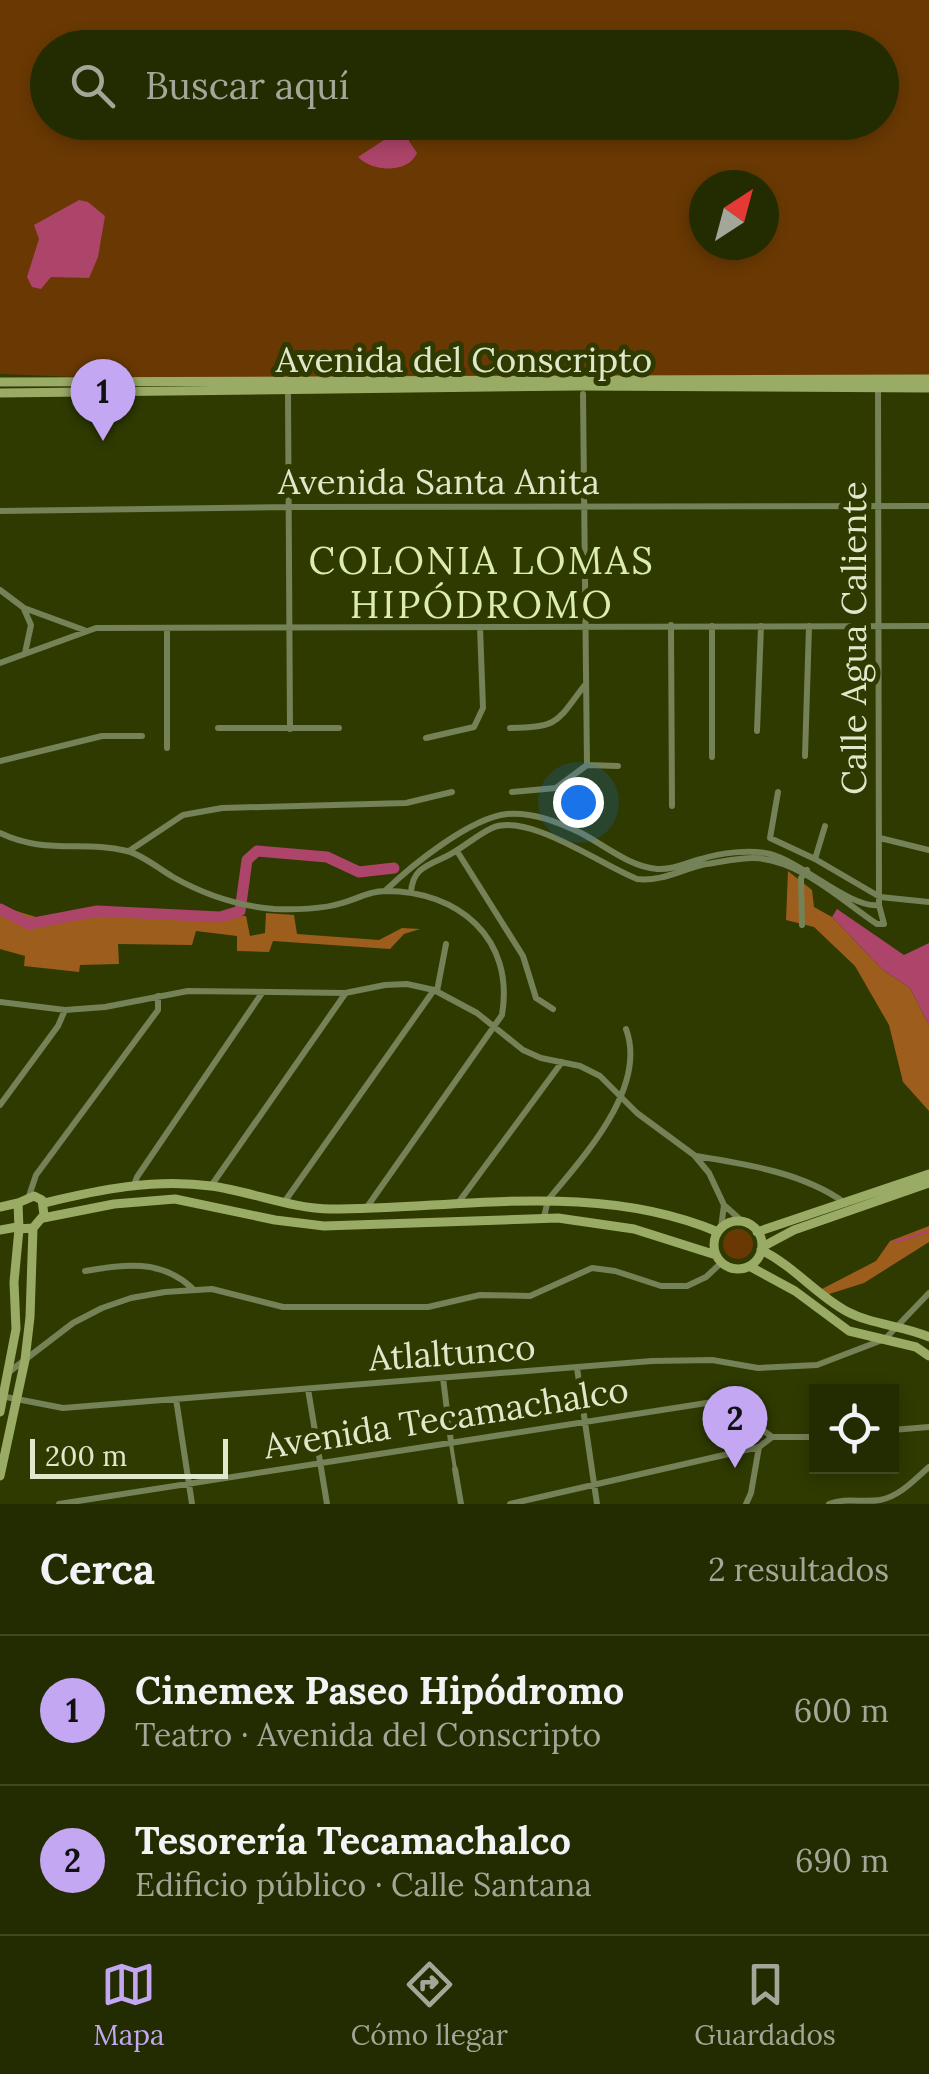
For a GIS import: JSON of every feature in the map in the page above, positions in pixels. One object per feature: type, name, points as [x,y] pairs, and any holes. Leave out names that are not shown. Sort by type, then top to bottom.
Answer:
[{"type":"main road","name":"Avenida del Conscripto","points":[[0,392],[878,383],[929,379]]},
{"type":"main road","name":"Avenida del Conscripto","points":[[0,382],[878,383],[929,388]]},
{"type":"main road","points":[[757,1232],[929,1174]]},
{"type":"main road","points":[[44,1203],[134,1185],[181,1183],[325,1209],[548,1200],[632,1209],[720,1230]]},
{"type":"main road","points":[[0,1476],[25,1360],[33,1228],[43,1218],[114,1204],[160,1200],[190,1201],[306,1224],[340,1226],[544,1217],[609,1224],[673,1240],[738,1270],[749,1266],[761,1248],[794,1230],[929,1183]]},
{"type":"main road","points":[[231,1208],[237,1198],[232,1190]]},
{"type":"main road","points":[[244,1212],[240,1204],[247,1193]]},
{"type":"main road","points":[[0,1207],[30,1196],[39,1197],[44,1203],[43,1218]]},
{"type":"main road","points":[[0,1412],[16,1328],[18,1202]]},
{"type":"main road","points":[[718,1259],[714,1246],[720,1230],[743,1222],[757,1232],[761,1248],[844,1310],[929,1338]]},
{"type":"main road","points":[[0,1230],[33,1228]]},
{"type":"main road","points":[[749,1266],[795,1291],[849,1331],[916,1347],[929,1356]]},
{"type":"main road","points":[[897,1327],[902,1344]]},
{"type":"street","name":"Calle Agua Caliente","points":[[878,383],[879,901]]},
{"type":"street","points":[[583,394],[587,764]]},
{"type":"street","points":[[288,395],[290,729]]},
{"type":"street","name":"Avenida Santa Anita","points":[[0,511],[929,506]]},
{"type":"street","points":[[0,590],[23,608],[84,630],[929,626]]},
{"type":"street","points":[[23,608],[32,626],[24,654]]},
{"type":"street","points":[[671,626],[672,806]]},
{"type":"street","points":[[712,626],[712,757]]},
{"type":"street","points":[[756,731],[761,626]]},
{"type":"street","points":[[805,756],[809,626]]},
{"type":"street","points":[[426,738],[474,727],[483,708],[480,627]]},
{"type":"street","points":[[0,663],[84,630]]},
{"type":"street","points":[[167,630],[167,748]]},
{"type":"street","points":[[510,728],[546,727],[558,720],[586,684]]},
{"type":"street","points":[[218,728],[339,728]]},
{"type":"street","points":[[0,761],[102,736],[142,736]]},
{"type":"street","points":[[512,792],[556,788],[587,764],[618,766]]},
{"type":"street","points":[[128,851],[182,816],[222,808],[406,803],[452,792]]},
{"type":"street","points":[[412,894],[416,872],[457,852],[494,827],[516,824],[619,872],[651,880],[700,865],[751,858],[768,860],[806,872],[882,926],[885,922],[879,901],[815,858],[770,838],[778,792]]},
{"type":"street","points":[[385,891],[416,860],[496,816],[511,814],[541,817],[581,833],[635,863],[658,870],[704,858],[768,853],[861,904],[929,902]]},
{"type":"street","points":[[815,858],[825,826]]},
{"type":"street","points":[[0,833],[32,844],[128,851],[207,895],[241,904],[278,909],[341,904],[364,893],[385,891],[448,903],[480,925],[490,940],[504,987],[502,1015],[366,1208]]},
{"type":"street","points":[[464,833],[469,843]]},
{"type":"street","points":[[575,849],[581,833]]},
{"type":"street","points":[[880,838],[929,850]]},
{"type":"street","points":[[457,852],[524,956],[536,998],[553,1009]]},
{"type":"street","points":[[802,926],[802,878],[806,872]]},
{"type":"street","points":[[285,1200],[436,991],[446,944]]},
{"type":"street","points":[[0,1002],[65,1010],[218,990],[346,994],[406,984],[436,991],[458,1001],[523,1050],[580,1066],[600,1076],[654,1127],[694,1155],[719,1189],[724,1205],[720,1230]]},
{"type":"street","points":[[134,1185],[263,992]]},
{"type":"street","points":[[212,1186],[346,994]]},
{"type":"street","points":[[30,1196],[36,1175],[158,1010],[158,996]]},
{"type":"street","points":[[0,1105],[58,1026],[65,1010]]},
{"type":"street","points":[[544,1217],[548,1200],[618,1109],[631,1056],[626,1029]]},
{"type":"street","points":[[458,1203],[562,1062]]},
{"type":"street","points":[[694,1155],[825,1188],[846,1204]]},
{"type":"street","points":[[724,1205],[743,1222]]},
{"type":"street","points":[[9,1372],[73,1323],[131,1298],[212,1289],[283,1307],[428,1307],[480,1294],[530,1296],[592,1268],[661,1286],[687,1286],[706,1277],[718,1259]]},
{"type":"street","points":[[84,1271],[138,1265],[160,1268],[182,1278],[192,1289]]},
{"type":"street","points":[[885,1339],[929,1294]]},
{"type":"street","name":"Atlaltunco","points":[[2,1396],[63,1408],[652,1361],[712,1360],[758,1368],[788,1368],[818,1365],[885,1339]]},
{"type":"street","points":[[576,1368],[597,1504]]},
{"type":"street","points":[[442,1378],[461,1504]]},
{"type":"street","points":[[308,1389],[327,1504]]},
{"type":"street","points":[[176,1398],[192,1504]]},
{"type":"street","name":"Avenida Tecamachalco","points":[[58,1504],[713,1402],[736,1410],[772,1437]]},
{"type":"street","points":[[899,1429],[929,1427]]},
{"type":"street","points":[[510,1504],[759,1447],[772,1437],[809,1437]]},
{"type":"street","points":[[746,1504],[752,1493],[759,1447]]},
{"type":"street","points":[[829,1504],[856,1499],[878,1501],[903,1490],[929,1467]]},
{"type":"shaded area","points":[[0,0],[929,0],[929,375],[103,378],[0,374]]},
{"type":"shaded area","points":[[384,140],[409,140],[417,153],[406,165],[389,168],[372,166],[358,157]]},
{"type":"shaded area","points":[[79,200],[88,202],[105,216],[98,257],[89,278],[51,277],[41,289],[32,287],[27,277],[39,239],[34,225]]},
{"type":"shaded area","points":[[788,871],[812,890],[814,907],[832,917],[883,970],[910,988],[929,1025],[929,1111],[903,1082],[889,1025],[855,966],[814,927],[786,920]]},
{"type":"shaded area","points":[[0,906],[46,920],[98,909],[198,917],[246,916],[250,936],[265,933],[266,913],[294,915],[297,934],[379,940],[402,928],[420,929],[404,934],[390,949],[273,941],[269,952],[237,951],[237,936],[196,931],[192,945],[118,944],[119,964],[80,965],[79,972],[24,966],[25,956],[0,949]]},
{"type":"shaded area","points":[[837,909],[904,955],[929,943],[929,1025],[910,988],[883,970],[832,917]]},
{"type":"shaded area","points":[[929,1226],[929,1242],[864,1283],[826,1295],[820,1290],[876,1261],[890,1241]]},
{"type":"shaded area","points":[[738,1229],[749,1233],[753,1244],[749,1255],[738,1259],[727,1255],[723,1244],[727,1233]]},
{"type":"waterway","points":[[0,909],[29,924],[97,911],[220,917],[240,911],[247,860],[257,851],[327,857],[359,872],[394,868]]},
{"type":"waterway","points":[[895,1242],[929,1231]]},
{"type":"place","name":"Cinemex Paseo Hipódromo","points":[[103,441]]},
{"type":"place","name":"Tesorería Tecamachalco","points":[[735,1468]]},
{"type":"district","name":"COLONIA LOMAS HIPÓDROMO","points":[[482,583]]}]
